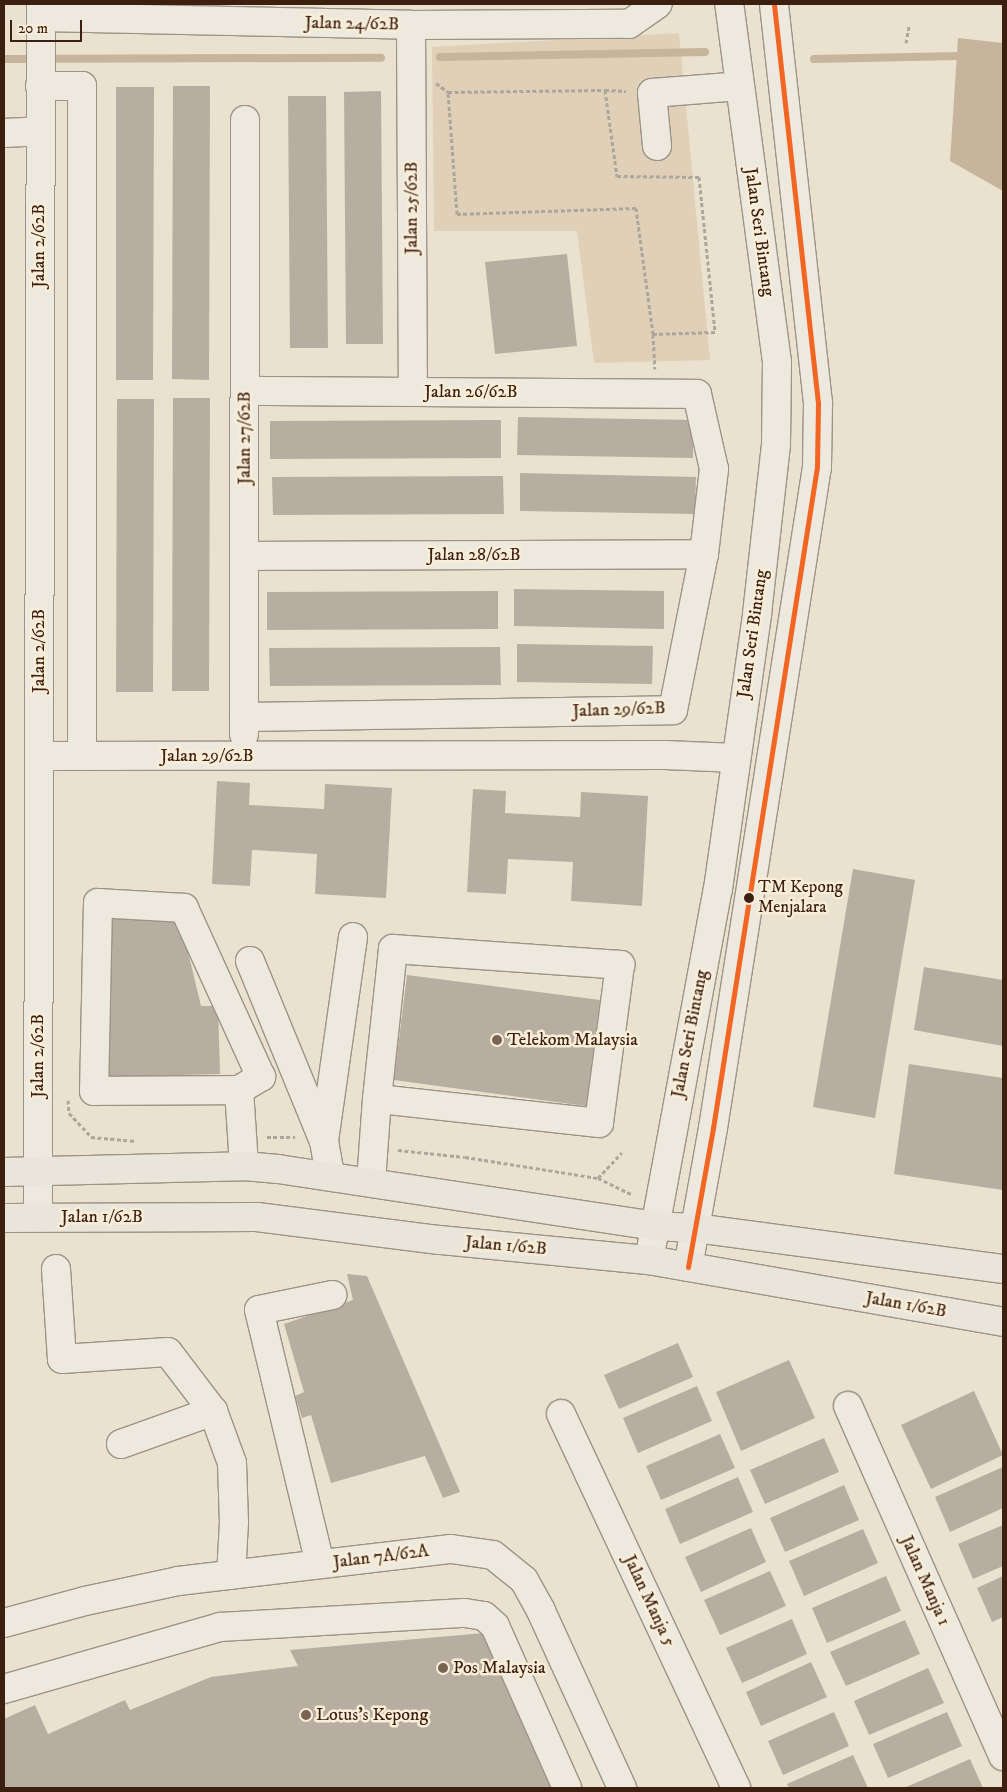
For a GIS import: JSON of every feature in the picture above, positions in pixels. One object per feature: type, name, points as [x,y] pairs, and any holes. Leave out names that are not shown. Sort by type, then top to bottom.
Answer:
[{"type":"main road","points":[[4,1172],[244,1166],[371,1182],[653,1226],[695,1228],[1003,1269]]},
{"type":"main road","name":"Jalan 1/62B","points":[[4,1218],[257,1216],[440,1240],[648,1260],[1003,1322]]},
{"type":"street","name":"Jalan Seri Bintang","points":[[648,1260],[718,889],[757,614],[773,475],[777,362],[729,4]]},
{"type":"street","name":"Jalan Seri Bintang","points":[[688,1267],[713,1128],[817,468],[818,403],[774,4]]},
{"type":"street","name":"Jalan 24/62B","points":[[41,10],[410,25],[628,24],[658,5]]},
{"type":"street","name":"Jalan 2/62B","points":[[38,1217],[41,10]]},
{"type":"street","name":"Jalan 25/62B","points":[[410,25],[413,392]]},
{"type":"street","points":[[40,86],[82,86],[82,756]]},
{"type":"street","points":[[657,146],[652,93],[740,86]]},
{"type":"street","name":"Jalan 27/62B","points":[[244,756],[245,120]]},
{"type":"street","points":[[4,133],[40,131]]},
{"type":"street","name":"Jalan 26/62B","points":[[245,391],[697,394]]},
{"type":"street","name":"Jalan 29/62B","points":[[244,717],[673,710],[704,554],[714,469],[697,394]]},
{"type":"street","name":"Jalan 28/62B","points":[[244,556],[704,554]]},
{"type":"street","name":"Jalan 29/62B","points":[[39,756],[665,755],[736,758]]},
{"type":"street","points":[[98,903],[184,908],[261,1077],[239,1090],[94,1091],[98,903]]},
{"type":"street","points":[[324,1141],[353,937]]},
{"type":"street","points":[[371,1182],[377,1099],[393,949],[620,965],[599,1123],[377,1099]]},
{"type":"street","points":[[250,961],[324,1141],[330,1176]]},
{"type":"street","points":[[239,1090],[244,1166]]},
{"type":"street","points":[[56,1269],[62,1359],[168,1352],[213,1411],[232,1463],[234,1522],[231,1575]]},
{"type":"street","points":[[320,1564],[259,1310],[332,1296]]},
{"type":"street","name":"Jalan Manja 1","points":[[848,1406],[1003,1756]]},
{"type":"street","points":[[121,1444],[213,1411]]},
{"type":"street","name":"Jalan Manja 5","points":[[561,1414],[736,1788]]},
{"type":"street","name":"Jalan 7A/62A","points":[[4,1623],[85,1601],[178,1581],[451,1549],[493,1555],[524,1580],[542,1611],[622,1788]]},
{"type":"street","points":[[5,1682],[220,1627],[465,1613],[484,1616],[496,1626],[567,1788]]},
{"type":"path","points":[[906,44],[909,26]]},
{"type":"path","points":[[654,334],[715,332],[699,177],[617,176],[605,90],[448,92],[457,214],[636,208],[654,334],[655,368]]},
{"type":"path","points":[[68,1096],[69,1113],[91,1137],[146,1142]]},
{"type":"path","points":[[242,1137],[296,1137],[324,1141]]},
{"type":"path","points":[[374,1147],[465,1157],[598,1178],[622,1152]]},
{"type":"shaded area","points":[[679,33],[710,360],[594,363],[577,231],[434,231],[432,47]]},
{"type":"shaded area","points":[[958,38],[1003,43],[1003,191],[950,161]]},
{"type":"building","points":[[173,86],[210,86],[209,380],[172,379]]},
{"type":"building","points":[[116,87],[154,87],[153,380],[116,380]]},
{"type":"building","points":[[381,91],[383,344],[346,344],[344,92]]},
{"type":"building","points":[[288,96],[326,96],[328,348],[290,348]]},
{"type":"building","points":[[567,254],[577,346],[495,354],[485,262]]},
{"type":"building","points":[[173,398],[210,398],[209,691],[172,691]]},
{"type":"building","points":[[117,399],[154,399],[153,692],[116,692]]},
{"type":"building","points":[[518,417],[693,420],[693,458],[517,455]]},
{"type":"building","points":[[501,420],[501,458],[270,459],[270,421]]},
{"type":"building","points":[[520,473],[696,477],[695,514],[520,511]]},
{"type":"building","points":[[503,476],[504,514],[273,515],[272,477]]},
{"type":"building","points":[[514,589],[664,591],[664,629],[514,626]]},
{"type":"building","points":[[498,591],[498,629],[267,630],[267,592]]},
{"type":"building","points":[[517,644],[653,646],[652,684],[517,682]]},
{"type":"building","points":[[500,647],[501,685],[270,686],[269,648]]},
{"type":"building","points":[[217,781],[250,783],[249,805],[324,809],[325,784],[392,788],[386,898],[315,894],[317,854],[252,850],[250,886],[212,884]]},
{"type":"building","points":[[473,789],[506,791],[505,813],[580,817],[581,792],[648,796],[642,906],[571,901],[573,862],[508,859],[506,894],[467,892]]},
{"type":"building","points":[[853,869],[915,880],[875,1118],[813,1107]]},
{"type":"building","points":[[107,918],[180,919],[201,1006],[218,1006],[220,1074],[103,1077]]},
{"type":"building","points":[[924,967],[1003,980],[1003,1046],[914,1030]]},
{"type":"building","name":"Telekom Malaysia","points":[[407,975],[600,1000],[586,1106],[394,1080]]},
{"type":"building","points":[[909,1064],[1003,1078],[1003,1190],[894,1174]]},
{"type":"building","points":[[347,1274],[367,1276],[460,1492],[443,1498],[425,1456],[331,1483],[311,1415],[302,1418],[295,1396],[304,1392],[284,1324],[353,1300]]},
{"type":"building","points":[[678,1343],[693,1377],[619,1409],[604,1375]]},
{"type":"building","points":[[789,1360],[815,1418],[741,1451],[716,1392]]},
{"type":"building","points":[[697,1386],[712,1421],[638,1453],[623,1418]]},
{"type":"building","points":[[974,1391],[1003,1455],[931,1489],[901,1425]]},
{"type":"building","points":[[720,1434],[735,1468],[661,1500],[646,1466]]},
{"type":"building","points":[[824,1438],[839,1472],[765,1504],[750,1470]]},
{"type":"building","points":[[1003,1467],[1003,1508],[950,1532],[935,1497]]},
{"type":"building","points":[[738,1477],[753,1512],[680,1544],[665,1509]]},
{"type":"building","points":[[844,1485],[859,1520],[785,1552],[770,1518]]},
{"type":"building","points":[[1003,1525],[1003,1566],[973,1579],[958,1544]]},
{"type":"building","points":[[751,1528],[766,1562],[701,1592],[685,1557]]},
{"type":"building","points":[[863,1529],[878,1563],[804,1596],[789,1561]]},
{"type":"building","points":[[770,1571],[786,1606],[720,1635],[704,1600]]},
{"type":"building","points":[[886,1576],[901,1611],[827,1643],[812,1608]]},
{"type":"building","points":[[1003,1576],[1003,1617],[992,1622],[977,1588]]},
{"type":"building","points":[[792,1619],[807,1654],[742,1683],[726,1648]]},
{"type":"building","points":[[905,1620],[920,1654],[846,1686],[830,1652]]},
{"type":"building","name":"Lotus's Kepong","points":[[484,1633],[553,1788],[4,1788],[4,1719],[35,1705],[48,1734],[125,1700],[130,1710],[211,1677],[298,1666],[290,1650]]},
{"type":"building","points":[[811,1662],[827,1697],[761,1726],[746,1692]]},
{"type":"building","points":[[928,1668],[944,1703],[869,1735],[854,1701]]},
{"type":"building","points":[[834,1712],[849,1746],[783,1775],[768,1741]]},
{"type":"building","points":[[947,1712],[962,1746],[888,1778],[873,1744]]},
{"type":"building","points":[[853,1755],[868,1788],[789,1788],[787,1784]]},
{"type":"building","points":[[970,1759],[983,1788],[904,1788]]},
{"type":"waterway","points":[[440,57],[705,52]]},
{"type":"waterway","points":[[814,59],[958,56]]},
{"type":"waterway","points":[[4,59],[381,58]]},
{"type":"transit line","points":[[688,1267],[713,1128],[817,467],[818,403],[774,4]]},
{"type":"place","name":"TM Kepong Menjalara","points":[[749,898]]},
{"type":"place","name":"Telekom Malaysia","points":[[497,1040]]},
{"type":"place","name":"Pos Malaysia","points":[[443,1668]]},
{"type":"place","name":"Lotus's Kepong","points":[[306,1715]]}]
